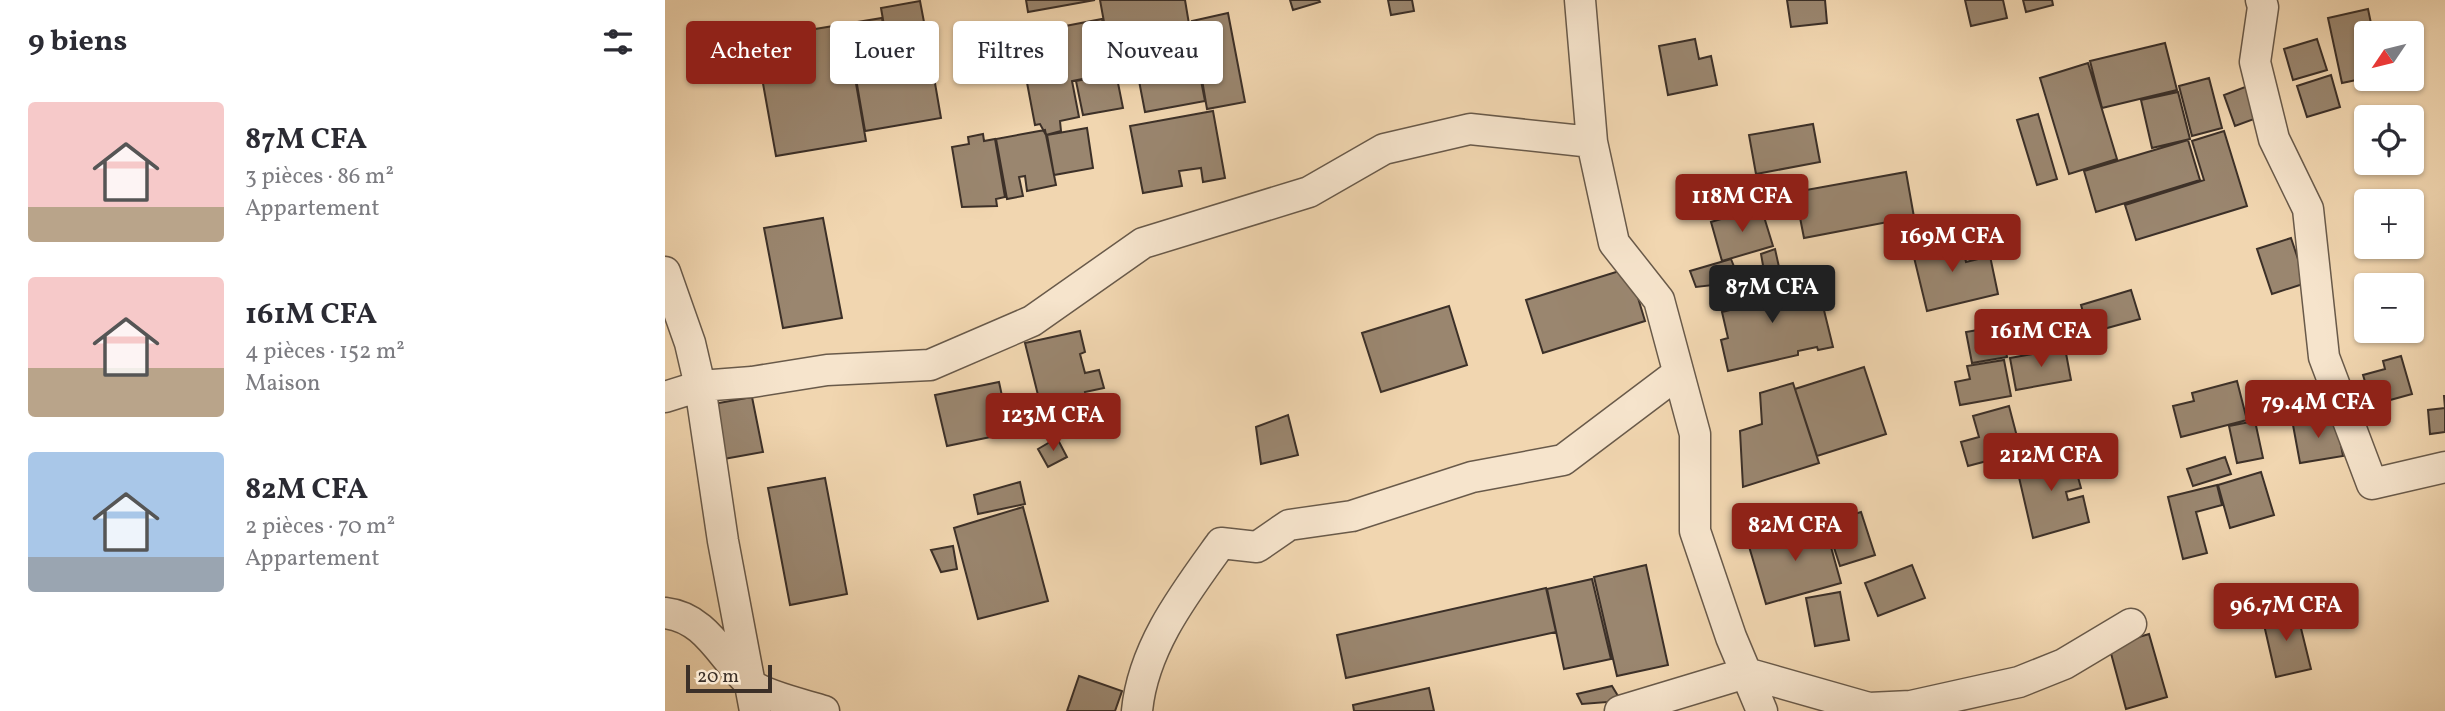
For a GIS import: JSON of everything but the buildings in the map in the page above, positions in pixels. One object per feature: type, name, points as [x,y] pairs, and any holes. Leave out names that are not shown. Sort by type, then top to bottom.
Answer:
[{"type":"street","points":[[1580,0],[1592,142],[1614,243],[1659,300],[1677,374],[1696,434],[1695,531],[1762,711]]},
{"type":"street","points":[[2261,0],[2263,7],[2255,62],[2274,139],[2308,209],[2324,357],[2372,484],[2445,467]]},
{"type":"street","points":[[665,397],[700,386],[752,382],[827,370],[930,365],[1032,321],[1143,243],[1309,192],[1384,149],[1470,129],[1592,142]]},
{"type":"street","points":[[665,272],[690,343],[700,386],[723,541],[754,699]]},
{"type":"street","points":[[1137,711],[1138,695],[1157,639],[1184,594],[1221,543],[1257,547],[1289,525],[1352,516],[1472,477],[1563,460],[1677,374]]},
{"type":"street","points":[[665,613],[689,620],[697,626],[754,699],[824,711]]},
{"type":"street","points":[[1620,711],[1746,673],[1869,708],[1910,706],[2019,682],[2064,664],[2131,625]]}]
